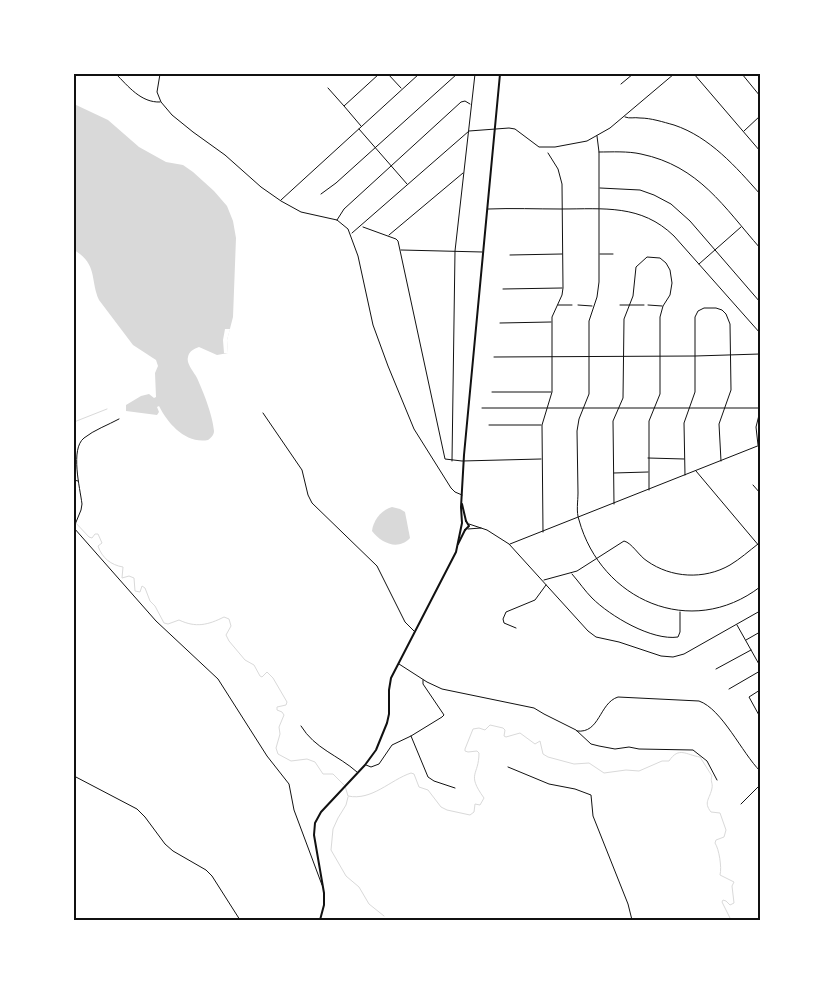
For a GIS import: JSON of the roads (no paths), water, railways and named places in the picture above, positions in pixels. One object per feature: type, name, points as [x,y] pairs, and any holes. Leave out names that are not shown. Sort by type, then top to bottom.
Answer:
[{"type":"main road","points":[[458,544],[462,523],[464,461],[500,74]]},
{"type":"main road","points":[[461,528],[468,529],[469,524],[466,522],[462,503]]},
{"type":"main road","points":[[462,523],[466,522]]},
{"type":"main road","points":[[320,920],[324,900],[314,835],[314,827],[318,816],[365,765],[376,750],[389,714],[389,685],[414,631],[448,569],[465,530]]},
{"type":"street","points":[[116,74],[135,94],[158,103],[161,102]]},
{"type":"street","points":[[160,74],[157,92],[161,102],[172,115],[281,201],[301,212],[337,220],[345,225],[351,233],[373,325],[404,407],[418,437],[451,488],[455,492],[462,494]]},
{"type":"street","points":[[344,106],[379,74]]},
{"type":"street","points":[[388,74],[402,89]]},
{"type":"street","points":[[412,74],[415,77]]},
{"type":"street","points":[[281,201],[419,74]]},
{"type":"street","points":[[320,194],[336,183],[457,74]]},
{"type":"street","points":[[452,461],[455,251],[476,74]]},
{"type":"street","points":[[621,84],[633,74]]},
{"type":"street","points":[[351,233],[469,132],[516,129],[539,148],[578,143],[597,136],[625,116],[674,74]]},
{"type":"street","points":[[694,74],[760,151]]},
{"type":"street","points":[[742,74],[760,96]]},
{"type":"street","points":[[328,88],[361,126]]},
{"type":"street","points":[[337,220],[344,209],[462,102],[467,101],[471,104]]},
{"type":"street","points":[[625,116],[628,119],[641,118],[673,125],[699,137],[717,149],[760,194]]},
{"type":"street","points":[[743,131],[760,116]]},
{"type":"street","points":[[358,129],[406,184]]},
{"type":"street","points":[[597,136],[599,152],[598,290],[589,321],[589,394],[583,408],[577,432],[578,518],[596,558],[613,579],[630,593],[653,604],[680,611],[706,610],[725,606],[746,597],[760,587]]},
{"type":"street","points":[[599,152],[640,153],[657,158],[683,170],[708,188],[760,248]]},
{"type":"street","points":[[543,532],[542,425],[552,392],[552,322],[563,288],[562,180],[548,153]]},
{"type":"street","points":[[388,236],[463,173]]},
{"type":"street","points":[[599,188],[640,190],[661,198],[684,215],[760,302]]},
{"type":"street","points":[[487,209],[599,208],[628,211],[655,220],[674,236],[760,333]]},
{"type":"street","points":[[361,226],[397,240],[444,458],[452,461],[542,459]]},
{"type":"street","points":[[699,264],[742,227]]},
{"type":"street","points":[[400,250],[483,252]]},
{"type":"street","points":[[510,255],[563,254]]},
{"type":"street","points":[[599,254],[613,254]]},
{"type":"street","points":[[614,504],[613,421],[624,398],[624,319],[634,292],[636,267],[643,259],[652,257],[663,260],[670,270],[672,284],[670,295],[663,306],[660,317],[660,394],[649,421],[649,490]]},
{"type":"street","points":[[503,289],[563,288]]},
{"type":"street","points":[[558,305],[572,305]]},
{"type":"street","points":[[578,305],[593,306]]},
{"type":"street","points":[[620,305],[644,305]]},
{"type":"street","points":[[648,306],[663,306]]},
{"type":"street","points":[[685,475],[684,423],[695,392],[695,317],[698,311],[707,307],[719,309],[728,316],[731,330],[730,394],[719,424],[721,461]]},
{"type":"street","points":[[500,322],[552,322]]},
{"type":"street","points":[[494,357],[731,356],[760,354]]},
{"type":"street","points":[[492,392],[552,392]]},
{"type":"street","points":[[482,408],[760,408]]},
{"type":"street","points":[[509,544],[759,446],[756,427],[760,411]]},
{"type":"street","points":[[263,413],[302,470],[312,504],[377,566],[405,622],[414,631]]},
{"type":"street","points":[[119,419],[85,438],[77,450],[82,507],[74,527],[156,621],[218,679],[267,756],[289,784],[294,810],[323,885]]},
{"type":"street","points":[[489,425],[542,425]]},
{"type":"street","points":[[648,458],[685,458]]},
{"type":"street","points":[[696,471],[760,547]]},
{"type":"street","points":[[614,472],[648,472]]},
{"type":"street","points":[[74,480],[79,480]]},
{"type":"street","points":[[753,485],[760,493]]},
{"type":"street","points":[[469,524],[485,529],[509,544],[592,635],[661,656],[672,657],[684,654],[760,611]]},
{"type":"street","points":[[468,529],[485,529]]},
{"type":"street","points":[[543,580],[572,574],[620,543],[627,542],[640,556],[655,566],[673,573],[692,576],[724,568],[758,544]]},
{"type":"street","points":[[572,574],[592,598],[606,610],[649,633],[678,637],[680,632],[680,611]]},
{"type":"street","points":[[516,628],[503,621],[506,612],[535,600],[547,584]]},
{"type":"street","points":[[737,624],[759,660],[760,666]]},
{"type":"street","points":[[746,640],[760,632]]},
{"type":"street","points":[[716,669],[752,650]]},
{"type":"street","points":[[398,664],[423,680],[442,689],[534,708],[576,730],[590,744],[615,749],[629,747],[639,749],[693,750],[707,761],[717,780]]},
{"type":"street","points":[[729,690],[760,671]]},
{"type":"street","points":[[365,765],[371,767],[379,764],[392,745],[412,736],[444,715],[423,684],[423,680]]},
{"type":"street","points":[[760,690],[749,697],[760,718]]},
{"type":"street","points":[[576,730],[584,731],[591,729],[607,703],[618,697],[699,701],[711,709],[738,741],[752,764],[760,771]]},
{"type":"street","points":[[301,726],[315,744],[344,760],[358,772]]},
{"type":"street","points":[[412,736],[428,777],[455,788]]},
{"type":"street","points":[[508,767],[549,784],[575,789],[592,795],[593,816],[628,904],[632,920]]},
{"type":"street","points":[[74,776],[142,813],[165,844],[173,851],[206,870],[212,876],[240,920]]},
{"type":"street","points":[[741,804],[760,785]]},
{"type":"waterway","points":[[74,422],[107,409]]},
{"type":"waterway","points":[[74,521],[89,537],[92,538],[95,534],[98,534],[102,543],[98,546],[102,554],[111,563],[123,567],[122,578],[129,576],[134,578],[135,591],[140,592],[142,586],[145,588],[150,601],[155,606],[164,623],[168,624],[179,620],[196,625],[213,622],[224,617],[229,619],[231,626],[226,635],[229,641],[245,660],[254,665],[260,676],[262,677],[267,672],[273,678],[287,702],[286,705],[277,707],[277,710],[284,715],[279,727],[280,734],[276,748],[278,754],[291,761],[307,759],[315,762],[323,774],[333,774],[345,786],[348,796],[365,796],[411,773],[414,774],[419,787],[428,790],[441,807],[470,815],[474,812],[475,804],[480,805],[484,798],[475,779],[479,753],[477,751],[468,752],[465,749],[473,729],[485,730],[490,725],[503,728],[505,730],[504,736],[506,737],[520,733],[535,744],[540,741],[543,754],[548,757],[574,764],[589,763],[604,773],[626,770],[639,771],[662,761],[669,761],[673,756],[680,753],[700,757],[712,776],[712,788],[708,800],[709,809],[711,812],[720,813],[726,830],[724,837],[716,840],[715,843],[720,858],[720,875],[734,882],[732,886],[734,903],[730,905],[726,901],[723,900],[722,902],[731,920]]},
{"type":"waterway","points":[[348,797],[346,805],[333,829],[331,850],[346,876],[359,887],[369,904],[384,916]]}]
